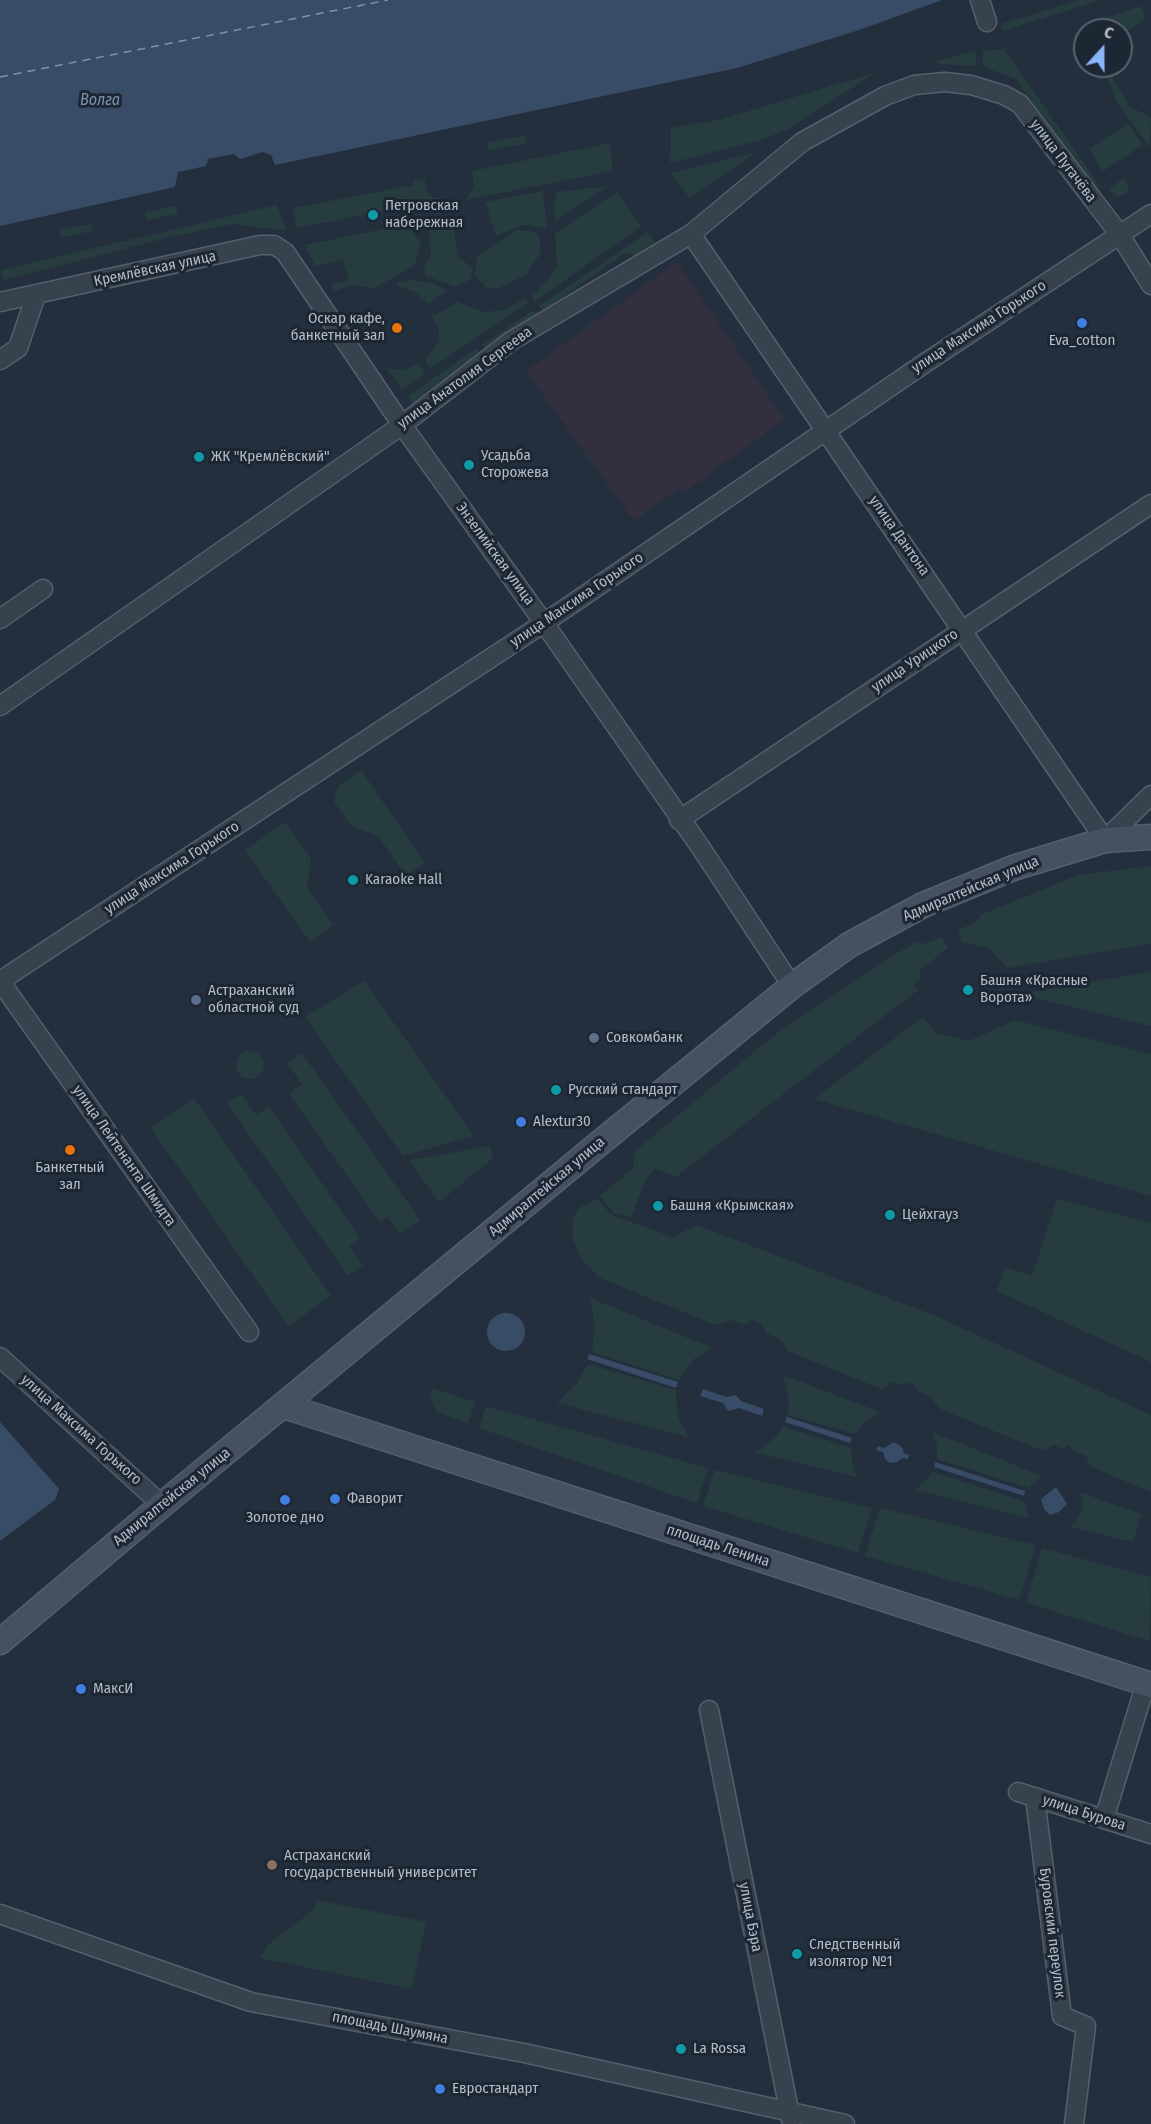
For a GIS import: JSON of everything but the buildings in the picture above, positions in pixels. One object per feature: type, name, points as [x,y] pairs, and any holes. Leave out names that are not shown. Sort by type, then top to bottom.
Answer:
[{"type":"main road","name":"Адмиралтейская улица","points":[[0,1642],[162,1505],[792,986],[849,945],[923,905],[1013,868],[1105,840],[1146,836]]},
{"type":"main road","name":"площадь Ленина","points":[[284,1406],[1149,1684]]},
{"type":"street","points":[[980,0],[987,22]]},
{"type":"street","name":"улица Анатолия Сергеева","points":[[0,706],[402,425],[511,341],[691,234],[802,142],[885,96],[914,85],[945,82]]},
{"type":"street","name":"улица Пугачёва","points":[[945,82],[971,85],[1004,95],[1020,104],[1120,236],[1151,285]]},
{"type":"street","name":"улица Максима Горького","points":[[0,981],[544,622],[826,430],[1151,214]]},
{"type":"street","name":"улица Дантона","points":[[691,234],[1105,840]]},
{"type":"street","name":"Кремлёвская улица","points":[[0,303],[260,245],[274,245]]},
{"type":"street","name":"Энзелийская улица","points":[[274,245],[285,252],[402,425],[544,622],[679,820],[701,848],[792,986]]},
{"type":"street","points":[[0,360],[18,348],[36,295]]},
{"type":"street","name":"улица Урицкого","points":[[679,820],[1151,504]]},
{"type":"street","points":[[0,619],[43,589]]},
{"type":"street","points":[[1105,840],[1151,795]]},
{"type":"street","name":"улица Лейтенанта Шмидта","points":[[0,981],[249,1332]]},
{"type":"street","name":"улица Максима Горького","points":[[0,1357],[162,1505]]},
{"type":"street","points":[[1104,1820],[1149,1684]]},
{"type":"street","name":"улица Бэра","points":[[709,1710],[790,2118]]},
{"type":"street","name":"улица Бурова","points":[[1026,1795],[1151,1834]]},
{"type":"street","name":"Буровский переулок","points":[[1026,1795],[1062,2016],[1086,2026],[1074,2124]]},
{"type":"street","name":"площадь Шаумяна","points":[[0,1914],[251,2002],[524,2053],[790,2118],[845,2124]]},
{"type":"shaded area","points":[[677,262],[784,419],[685,492],[681,487],[634,521],[526,371]]},
{"type":"green space","points":[[1078,0],[1101,0],[1003,31],[1001,24]]},
{"type":"green space","points":[[1141,6],[1145,18],[1133,27],[1133,18],[1105,18]]},
{"type":"green space","points":[[1004,49],[1099,185],[1092,190],[1015,78],[983,67],[983,51]]},
{"type":"green space","points":[[976,51],[976,66],[940,64],[935,61]]},
{"type":"green space","points":[[877,72],[788,129],[764,139],[670,163],[671,128],[719,120]]},
{"type":"green space","points":[[1108,78],[1113,78],[1130,107],[1151,117],[1150,148],[1117,103]]},
{"type":"green space","points":[[1128,123],[1143,145],[1103,171],[1089,149]]},
{"type":"green space","points":[[526,135],[527,143],[489,151],[487,143]]},
{"type":"green space","points":[[610,143],[613,171],[466,200],[474,187],[472,171]]},
{"type":"green space","points":[[757,152],[690,198],[670,173]]},
{"type":"green space","points":[[425,178],[426,190],[432,197],[442,199],[297,228],[293,208],[414,185],[413,181]]},
{"type":"green space","points":[[1125,178],[1129,192],[1118,197],[1108,189]]},
{"type":"green space","points":[[609,186],[555,221],[553,208],[557,192]]},
{"type":"green space","points":[[543,191],[547,228],[524,225],[496,236],[485,202]]},
{"type":"green space","points":[[617,192],[641,226],[534,302],[532,296],[549,279],[557,266],[555,233]]},
{"type":"green space","points":[[277,205],[287,231],[232,224],[171,237],[3,280],[1,270]]},
{"type":"green space","points":[[176,206],[178,214],[146,220],[145,212]]},
{"type":"green space","points":[[447,221],[454,230],[458,258],[473,267],[471,279],[456,287],[426,276],[424,265],[431,255],[429,228]]},
{"type":"green space","points":[[92,224],[93,231],[61,237],[60,230]]},
{"type":"green space","points":[[408,224],[421,244],[414,266],[375,288],[351,285],[334,291],[330,284],[349,280],[343,260],[315,266],[305,245]]},
{"type":"green space","points":[[517,230],[531,231],[539,235],[541,252],[527,274],[498,289],[487,288],[475,276],[477,256]]},
{"type":"green space","points":[[648,232],[657,244],[638,257],[625,253],[543,311],[539,306]]},
{"type":"green space","points":[[414,280],[434,284],[447,290],[429,304],[415,292],[396,286],[398,283]]},
{"type":"green space","points":[[524,299],[528,303],[430,369],[425,361],[439,341],[439,328],[432,317],[457,302],[485,312],[505,310]]},
{"type":"green space","points":[[533,310],[538,315],[486,351],[482,345]]},
{"type":"green space","points":[[477,348],[481,354],[434,386],[435,394],[416,409],[408,396]]},
{"type":"green space","points":[[419,363],[425,374],[402,389],[386,368],[403,370]]},
{"type":"green space","points":[[361,770],[425,863],[406,876],[378,836],[352,827],[334,802],[338,786]]},
{"type":"green space","points":[[285,822],[311,858],[307,888],[333,925],[310,942],[245,850]]},
{"type":"green space","points":[[1151,866],[1151,944],[1008,968],[988,948],[962,942],[958,930],[975,923],[981,915],[1078,875]]},
{"type":"green space","points":[[942,937],[948,948],[919,971],[921,978],[913,984],[918,990],[676,1177],[655,1169],[646,1179],[631,1217],[614,1213],[600,1196],[633,1168],[635,1151],[778,1032],[897,953],[917,942],[924,944]]},
{"type":"green space","points":[[1151,972],[1151,1026],[1019,994]]},
{"type":"green space","points":[[364,981],[474,1136],[403,1156],[305,1017]]},
{"type":"green space","points":[[923,1017],[935,1033],[969,1041],[1015,1020],[1151,1054],[1151,1196],[814,1099]]},
{"type":"green space","points":[[250,1051],[260,1055],[264,1065],[260,1075],[250,1079],[240,1075],[236,1065],[240,1055]]},
{"type":"green space","points":[[302,1053],[420,1220],[400,1234],[388,1217],[380,1222],[289,1094],[302,1084],[287,1063]]},
{"type":"green space","points":[[241,1094],[256,1115],[269,1107],[360,1238],[349,1246],[363,1265],[348,1276],[227,1103]]},
{"type":"green space","points":[[194,1098],[331,1296],[288,1326],[151,1128]]},
{"type":"green space","points":[[491,1146],[492,1159],[439,1202],[409,1160]]},
{"type":"green space","points":[[597,1198],[611,1215],[673,1237],[696,1225],[936,1316],[1151,1415],[1151,1492],[1091,1467],[1086,1456],[1075,1452],[1069,1444],[1064,1449],[1053,1445],[1043,1451],[940,1409],[929,1395],[917,1391],[915,1385],[909,1382],[903,1385],[893,1382],[881,1389],[788,1351],[780,1339],[766,1333],[762,1324],[752,1320],[745,1325],[732,1320],[715,1325],[598,1277],[581,1258],[573,1239],[572,1220],[579,1208]]},
{"type":"green space","points":[[1057,1199],[1151,1223],[1151,1362],[997,1291],[1005,1267],[1032,1276]]},
{"type":"green space","points":[[590,1298],[713,1348],[695,1358],[679,1380],[592,1352],[595,1327]]},
{"type":"green space","points":[[588,1364],[676,1390],[677,1414],[688,1437],[557,1403],[576,1385]]},
{"type":"green space","points":[[783,1375],[880,1412],[864,1422],[855,1434],[787,1415],[789,1399]]},
{"type":"green space","points":[[432,1388],[475,1402],[468,1423],[436,1412],[430,1394]]},
{"type":"green space","points":[[486,1406],[708,1468],[697,1503],[479,1428]]},
{"type":"green space","points":[[783,1426],[851,1448],[853,1469],[858,1477],[756,1453],[776,1437]]},
{"type":"green space","points":[[932,1432],[1042,1476],[1028,1488],[937,1459],[937,1445]]},
{"type":"green space","points":[[715,1470],[872,1508],[858,1553],[703,1506]]},
{"type":"green space","points":[[933,1472],[1024,1501],[1029,1518],[916,1490]]},
{"type":"green space","points":[[1080,1492],[1141,1514],[1133,1542],[1070,1527],[1077,1520],[1083,1506]]},
{"type":"green space","points":[[880,1508],[1036,1545],[1019,1600],[865,1556]]},
{"type":"green space","points":[[1042,1548],[1151,1577],[1150,1641],[1026,1603]]},
{"type":"green space","points":[[317,1900],[426,1922],[412,1989],[260,1958],[269,1944],[315,1909]]},
{"type":"water","name":"Волга","points":[[0,0],[942,0],[859,30],[737,68],[275,165],[271,155],[263,152],[240,159],[234,154],[208,159],[206,166],[178,172],[175,187],[0,226]]},
{"type":"water","points":[[506,1313],[520,1318],[525,1332],[520,1346],[506,1351],[492,1346],[487,1332],[492,1318]]},
{"type":"water","points":[[589,1354],[678,1382],[676,1388],[587,1359]]},
{"type":"water","points":[[703,1389],[726,1397],[736,1395],[741,1401],[764,1409],[762,1416],[739,1408],[728,1411],[723,1403],[700,1396]]},
{"type":"water","points":[[787,1417],[852,1438],[850,1443],[785,1422]]},
{"type":"water","points":[[0,1422],[59,1489],[55,1500],[0,1541]]},
{"type":"water","points":[[894,1442],[909,1455],[908,1459],[902,1458],[890,1463],[885,1459],[883,1452],[876,1450],[878,1446],[884,1448]]},
{"type":"water","points":[[935,1462],[1025,1491],[1024,1496],[934,1467]]},
{"type":"water","points":[[1056,1487],[1067,1504],[1059,1512],[1050,1515],[1044,1509],[1041,1499]]},
{"type":"ferry route","points":[[0,77],[388,0]]},
{"type":"place","name":"Петровская набережная","points":[[373,215]]},
{"type":"place","name":"Eva_cotton","points":[[1082,323]]},
{"type":"place","name":"Оскар кафе, банкетный зал","points":[[397,328]]},
{"type":"place","name":"ЖК \"Кремлёвский\"","points":[[199,457]]},
{"type":"place","name":"Усадьба Сторожева","points":[[469,465]]},
{"type":"place","name":"Karaoke Hall","points":[[353,880]]},
{"type":"place","name":"Башня «Красные Ворота»","points":[[968,990]]},
{"type":"place","name":"Астраханский областной суд","points":[[196,1000]]},
{"type":"place","name":"Совкомбанк","points":[[594,1038]]},
{"type":"place","name":"Русский стандарт","points":[[556,1090]]},
{"type":"place","name":"Alextur30","points":[[521,1122]]},
{"type":"place","name":"Банкетный зал","points":[[70,1150]]},
{"type":"place","name":"Башня «Крымская»","points":[[658,1206]]},
{"type":"place","name":"Цейхгауз","points":[[890,1215]]},
{"type":"place","name":"Фаворит","points":[[335,1499]]},
{"type":"place","name":"Золотое дно","points":[[285,1500]]},
{"type":"place","name":"МаксИ","points":[[81,1689]]},
{"type":"place","name":"Астраханский государственный университет","points":[[272,1865]]},
{"type":"place","name":"Следственный изолятор №1","points":[[797,1954]]},
{"type":"place","name":"La Rossa","points":[[681,2049]]},
{"type":"place","name":"Евроcтандарт","points":[[440,2089]]}]
